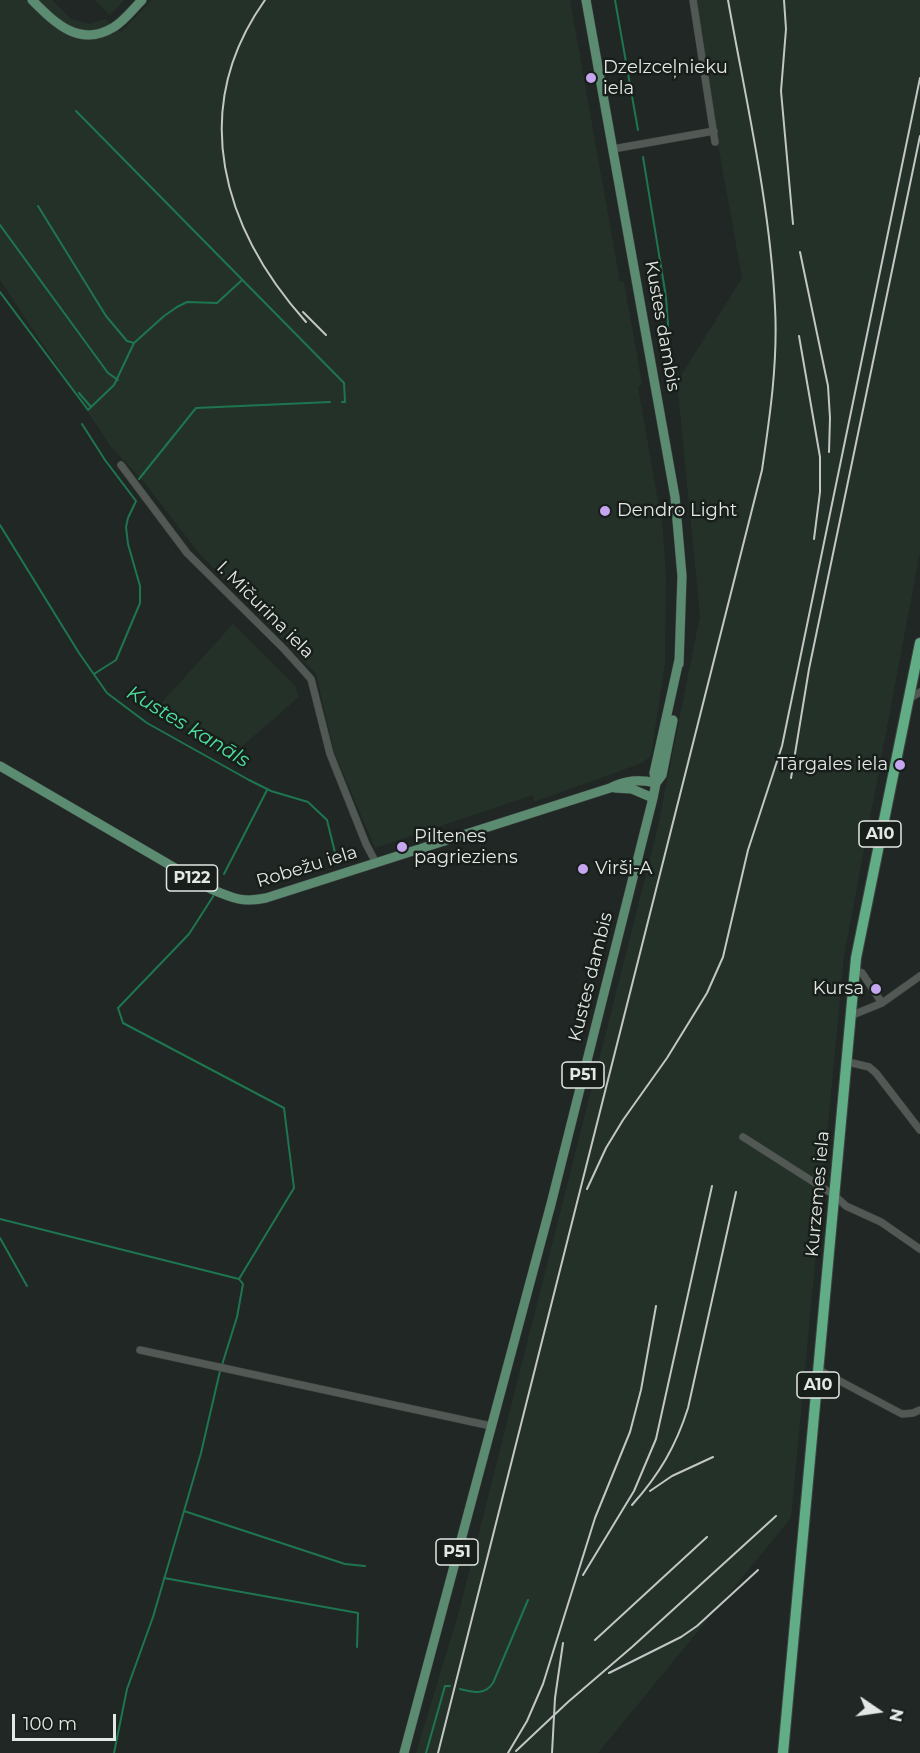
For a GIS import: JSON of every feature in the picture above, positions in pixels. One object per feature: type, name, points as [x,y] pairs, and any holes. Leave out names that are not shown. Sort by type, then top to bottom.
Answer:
[{"type":"highway","name":"Kurzemes iela","points":[[783,1753],[855,970],[872,872],[920,643]]},
{"type":"main road","points":[[32,0],[56,23],[71,32],[85,35],[99,34],[116,26],[142,0]]},
{"type":"main road","name":"Kustes dambis","points":[[491,1426],[554,1192],[653,798],[656,783],[654,773],[679,660],[682,576],[675,497],[586,0]]},
{"type":"main road","name":"Robežu iela","points":[[0,766],[211,890],[233,899],[250,901],[266,898],[631,780],[656,783]]},
{"type":"main road","name":"Robežu iela","points":[[610,788],[632,789],[653,798]]},
{"type":"main road","name":"P51","points":[[404,1753],[491,1426]]},
{"type":"street","points":[[693,0],[715,141]]},
{"type":"street","points":[[613,149],[714,131]]},
{"type":"street","name":"I. Mičurina iela","points":[[121,465],[187,553],[284,649],[310,680],[330,754],[366,844],[376,863]]},
{"type":"street","points":[[909,699],[920,692]]},
{"type":"street","points":[[855,970],[862,973],[882,1004]]},
{"type":"street","points":[[850,1016],[882,1004],[920,976]]},
{"type":"street","points":[[848,1062],[869,1067],[876,1073],[920,1130]]},
{"type":"street","points":[[743,1137],[834,1195],[846,1206],[881,1222],[920,1249]]},
{"type":"street","points":[[140,1350],[491,1426]]},
{"type":"street","points":[[819,1370],[902,1414],[920,1410]]},
{"type":"shaded area","points":[[0,0],[52,0],[71,19],[90,24],[105,19],[121,32],[152,0],[570,0],[620,282],[624,282],[642,384],[638,387],[663,530],[666,579],[665,663],[651,756],[642,763],[534,802],[533,795],[375,848],[334,752],[316,674],[199,553],[143,481],[111,447],[0,280]]},
{"type":"shaded area","points":[[94,0],[124,0],[110,15]]},
{"type":"shaded area","points":[[692,0],[920,0],[920,552],[844,956],[791,1518],[598,1753],[416,1753],[458,1615],[657,831],[700,616],[677,382],[742,278]]},
{"type":"shaded area","points":[[233,624],[295,686],[299,697],[234,753],[154,711]]},
{"type":"waterway","points":[[615,0],[638,130]]},
{"type":"waterway","points":[[76,111],[344,383],[345,402],[342,402]]},
{"type":"waterway","points":[[643,157],[666,297],[671,367]]},
{"type":"waterway","points":[[38,206],[106,316],[127,341],[134,343]]},
{"type":"waterway","points":[[0,225],[108,373],[118,380]]},
{"type":"waterway","points":[[0,292],[88,410],[114,385],[134,343],[164,316],[187,302],[217,303],[242,280]]},
{"type":"waterway","points":[[79,393],[91,407]]},
{"type":"waterway","points":[[139,479],[196,408],[330,402]]},
{"type":"waterway","points":[[82,424],[105,460],[136,501],[126,527],[128,544],[140,586],[140,603],[116,660],[94,674]]},
{"type":"waterway","name":"Kustes kanāls","points":[[0,525],[79,653],[107,693],[147,723],[249,780],[271,791],[308,802],[327,820],[338,865]]},
{"type":"waterway","points":[[224,874],[267,790]]},
{"type":"waterway","points":[[214,895],[189,934],[118,1008],[123,1023],[284,1108],[294,1188],[239,1279]]},
{"type":"waterway","points":[[0,1219],[239,1279],[243,1284],[237,1317],[222,1365]]},
{"type":"waterway","points":[[0,1238],[27,1286]]},
{"type":"waterway","points":[[114,1753],[127,1689],[153,1617],[201,1453],[220,1371]]},
{"type":"waterway","points":[[184,1511],[345,1564],[365,1566]]},
{"type":"waterway","points":[[164,1578],[358,1613],[357,1647]]},
{"type":"waterway","points":[[460,1689],[474,1692],[490,1687],[528,1600]]},
{"type":"waterway","points":[[426,1753],[445,1686],[450,1686]]},
{"type":"railway","points":[[265,0],[241,42],[227,84],[222,126],[225,167],[236,208],[254,248],[277,286],[306,322]]},
{"type":"railway","points":[[438,1753],[762,470],[774,368],[775,307],[763,191],[728,0]]},
{"type":"railway","points":[[784,0],[786,29],[781,91],[793,224]]},
{"type":"railway","points":[[587,1189],[606,1148],[623,1120],[667,1058],[707,993],[723,957],[748,850],[782,746],[920,78]]},
{"type":"railway","points":[[791,778],[809,669],[920,136]]},
{"type":"railway","points":[[800,252],[828,386],[829,452]]},
{"type":"railway","points":[[303,312],[326,335]]},
{"type":"railway","points":[[799,336],[820,457],[820,492],[814,539]]},
{"type":"railway","points":[[583,1575],[634,1491],[656,1439],[712,1186]]},
{"type":"railway","points":[[632,1505],[666,1460],[688,1408],[736,1192]]},
{"type":"railway","points":[[508,1753],[527,1721],[543,1684],[595,1518],[630,1432],[641,1390],[656,1306]]},
{"type":"railway","points":[[650,1491],[672,1476],[713,1457]]},
{"type":"railway","points":[[516,1751],[776,1516]]},
{"type":"railway","points":[[595,1640],[707,1537]]},
{"type":"railway","points":[[609,1673],[681,1637],[697,1626],[758,1570]]},
{"type":"railway","points":[[552,1753],[555,1698],[563,1643]]},
{"type":"place","name":"Dzelzceļnieku iela","points":[[591,78]]},
{"type":"place","name":"Dendro Light","points":[[605,511]]},
{"type":"place","name":"Tārgales iela","points":[[900,765]]},
{"type":"place","name":"Piltenes pagrieziens","points":[[402,847]]},
{"type":"place","name":"Virši-A","points":[[583,869]]},
{"type":"place","name":"Kursa","points":[[876,989]]}]
